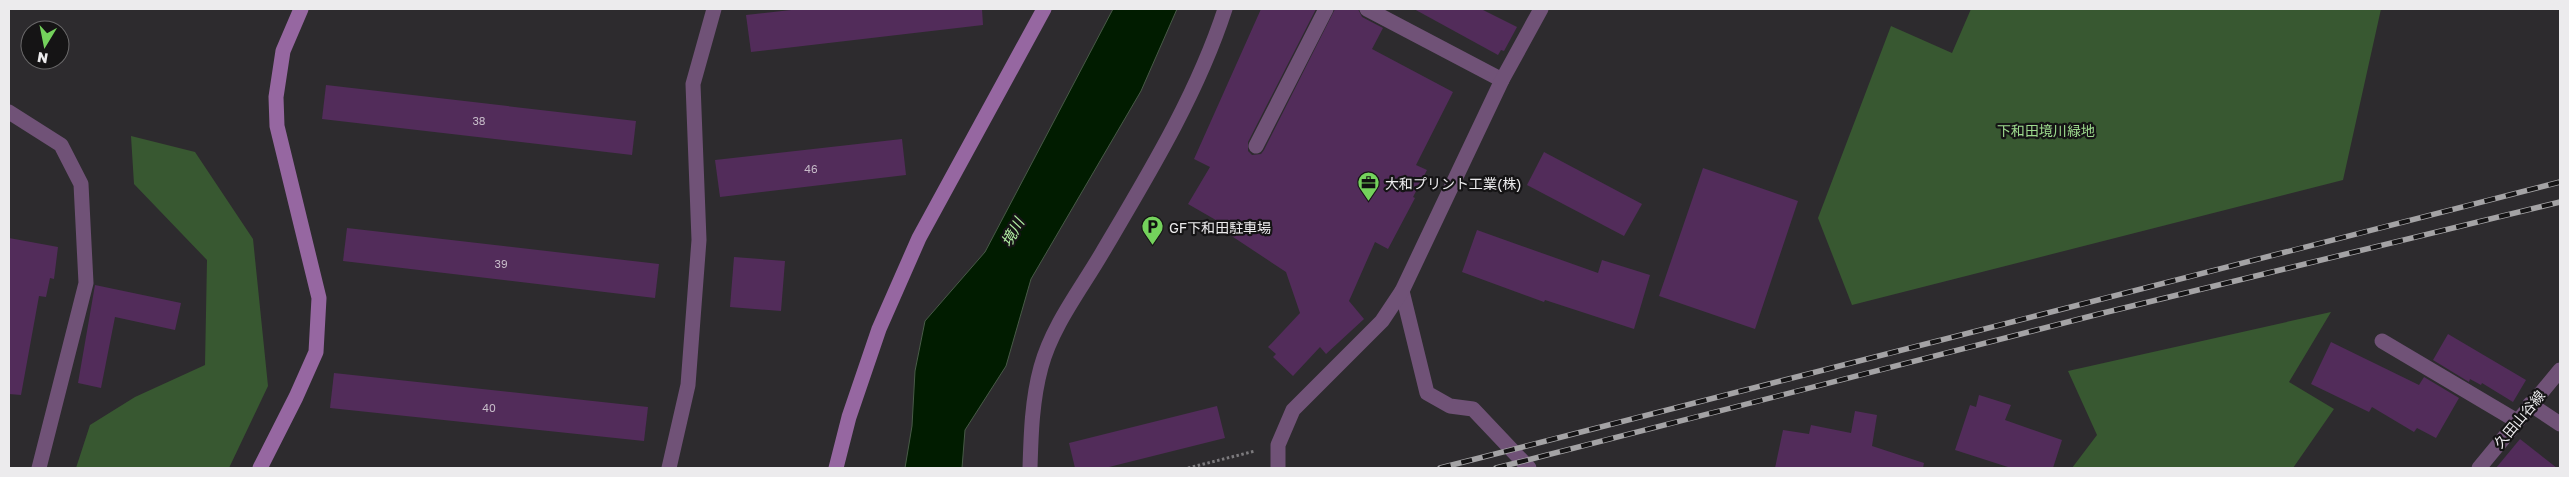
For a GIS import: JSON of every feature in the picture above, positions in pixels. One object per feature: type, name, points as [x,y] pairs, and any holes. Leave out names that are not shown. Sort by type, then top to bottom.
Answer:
[{"type":"street","points":[[260,468],[296,397],[316,352],[319,298],[277,126],[276,97],[283,51],[301,9]]},
{"type":"street","points":[[669,468],[688,385],[699,240],[693,84],[714,9]]},
{"type":"street","points":[[836,468],[849,417],[879,329],[918,238],[1044,9]]},
{"type":"street","points":[[1030,468],[1031,421],[1041,366],[1051,339],[1137,193],[1193,88],[1225,9]]},
{"type":"street","points":[[1256,146],[1326,9]]},
{"type":"street","points":[[1368,9],[1502,80]]},
{"type":"street","points":[[1278,468],[1278,445],[1293,410],[1382,321],[1402,291],[1502,80],[1541,9]]},
{"type":"street","points":[[9,112],[60,145],[81,184],[86,283],[39,468]]},
{"type":"street","points":[[1402,291],[1427,393],[1450,406],[1473,409],[1529,468]]},
{"type":"street","points":[[2382,341],[2517,421]]},
{"type":"street","name":"久田山谷線","points":[[2480,468],[2530,404],[2560,370]]},
{"type":"street","points":[[2530,404],[2560,424]]},
{"type":"path","points":[[1188,468],[1278,445]]},
{"type":"green space","name":"下和田境川緑地","points":[[1971,9],[2381,9],[2343,180],[1852,305],[1818,218],[1891,26],[1952,53]]},
{"type":"green space","points":[[131,136],[195,152],[253,239],[268,386],[229,468],[76,468],[90,425],[135,397],[205,365],[207,260],[134,184]]},
{"type":"green space","points":[[2331,312],[2289,382],[2334,409],[2293,468],[2072,468],[2097,435],[2068,371]]},
{"type":"water","name":"境川","points":[[1113,9],[1177,9],[1141,91],[1031,279],[1006,366],[965,430],[962,468],[905,468],[912,426],[915,371],[925,321],[985,252]]},
{"type":"building","points":[[800,9],[982,9],[983,25],[751,52],[746,15]]},
{"type":"building","points":[[1261,9],[1316,9],[1248,142],[1248,151],[1252,155],[1261,154],[1264,150],[1335,9],[1358,9],[1362,17],[1383,28],[1372,49],[1453,92],[1416,165],[1427,170],[1413,197],[1415,198],[1388,249],[1375,242],[1349,301],[1364,319],[1326,354],[1320,347],[1293,376],[1273,357],[1276,354],[1268,347],[1300,313],[1286,272],[1218,227],[1221,223],[1188,204],[1210,167],[1194,159]]},
{"type":"building","points":[[1414,9],[1481,9],[1517,27],[1504,51],[1501,50],[1498,55]]},
{"type":"building","points":[[326,85],[636,121],[632,155],[322,119]]},
{"type":"building","points":[[902,139],[906,175],[720,197],[715,160]]},
{"type":"building","points":[[1544,152],[1642,204],[1624,236],[1527,185]]},
{"type":"building","points":[[1703,168],[1798,201],[1755,329],[1659,296]]},
{"type":"building","points":[[347,228],[659,264],[655,298],[343,261]]},
{"type":"building","points":[[1477,230],[1598,273],[1602,260],[1650,275],[1634,329],[1545,300],[1544,302],[1462,272]]},
{"type":"building","points":[[9,238],[58,247],[54,279],[50,278],[46,297],[39,296],[21,395],[9,394]]},
{"type":"building","points":[[734,257],[785,261],[781,311],[730,307]]},
{"type":"building","points":[[95,285],[181,303],[175,330],[115,317],[101,388],[78,383]]},
{"type":"building","points":[[2448,334],[2526,380],[2513,402],[2482,383],[2481,385],[2470,379],[2469,382],[2433,360]]},
{"type":"building","points":[[2331,342],[2419,385],[2424,377],[2459,398],[2436,438],[2417,428],[2414,432],[2372,407],[2369,412],[2311,384]]},
{"type":"building","points":[[334,373],[648,407],[644,441],[330,408]]},
{"type":"building","points":[[1979,395],[2011,405],[2005,420],[2062,440],[2053,468],[2011,468],[1955,450],[1970,405],[1976,407]]},
{"type":"building","points":[[1217,406],[1225,438],[1105,468],[1075,468],[1069,443]]},
{"type":"building","points":[[1855,411],[1877,415],[1872,446],[1924,463],[1923,468],[1775,468],[1783,430],[1809,434],[1811,425],[1851,433]]},
{"type":"building","points":[[2520,439],[2557,468],[2496,468]]},
{"type":"railway","points":[[1440,468],[2560,182]]},
{"type":"railway","points":[[1496,468],[2099,314],[2560,202]]},
{"type":"place","name":"大和プリント工業(株)","points":[[1369,202]]},
{"type":"place","name":"GF下和田駐車場","points":[[1153,246]]}]
